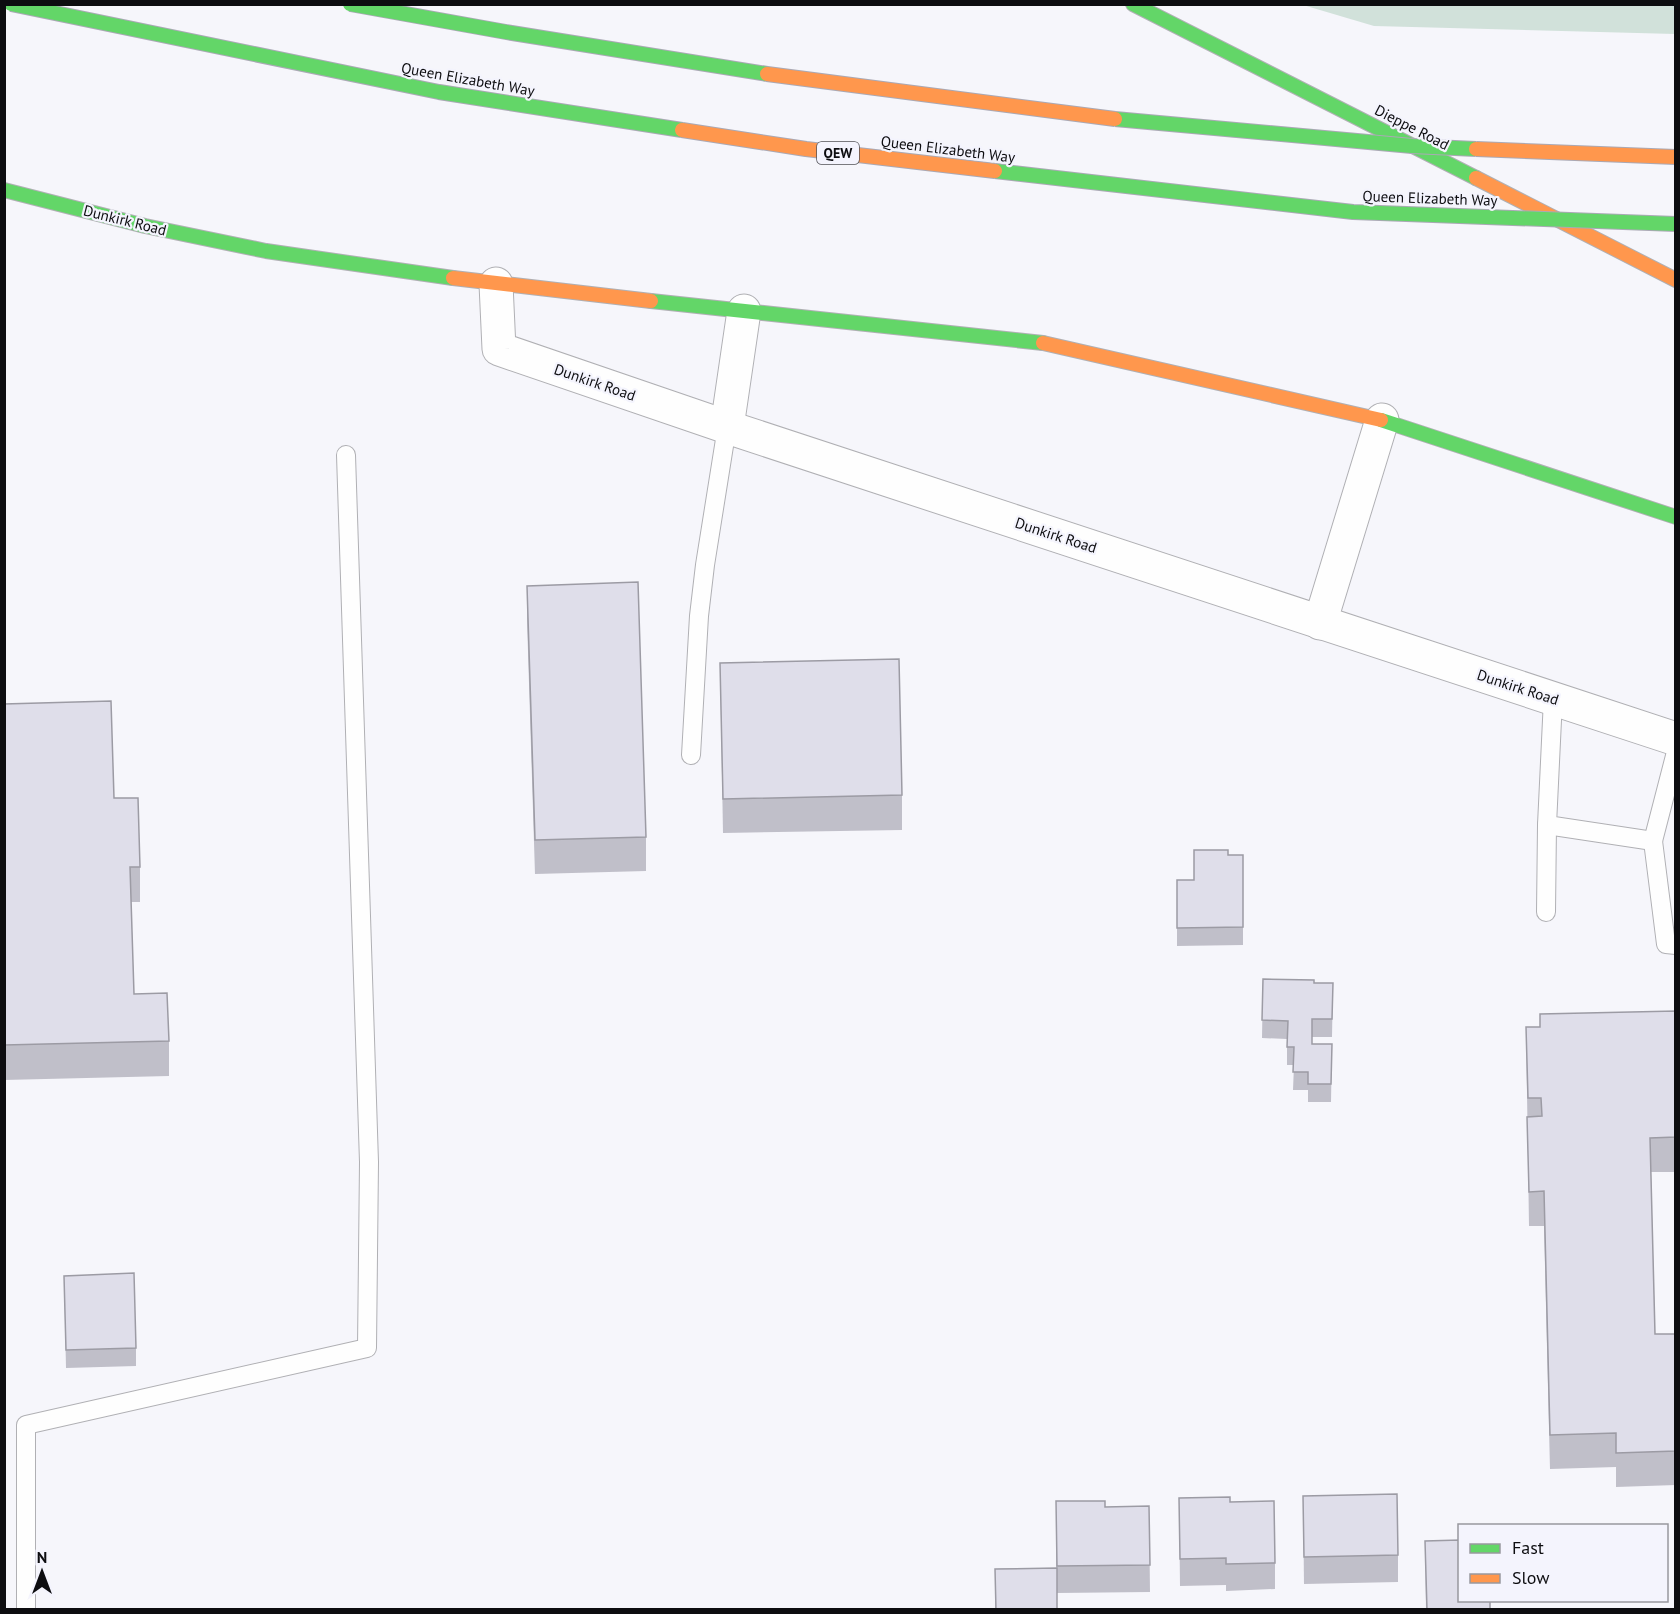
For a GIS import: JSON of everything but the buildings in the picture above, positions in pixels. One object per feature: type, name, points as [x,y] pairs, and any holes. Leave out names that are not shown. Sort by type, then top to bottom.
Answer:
[{"type":"main road","name":"Queen Elizabeth Way","points":[[11,4],[439,92],[806,149],[1353,212],[1676,224]]},
{"type":"main road","points":[[350,4],[808,81],[1122,120],[1412,146],[1676,157]]},
{"type":"main road","name":"Dieppe Road","points":[[1133,4],[1676,280]]},
{"type":"main road","name":"Dunkirk Road","points":[[4,190],[145,226],[266,251],[496,284],[1052,344],[1382,420],[1676,518]]},
{"type":"street","name":"Dunkirk Road","points":[[496,284],[499,348],[727,427],[1676,739]]},
{"type":"street","points":[[727,427],[744,311]]},
{"type":"street","points":[[1320,623],[1382,420]]},
{"type":"lane","points":[[692,755],[699,616],[727,427]]},
{"type":"lane","points":[[26,1610],[26,1425],[367,1348],[369,1162],[346,455]]},
{"type":"lane","points":[[1546,912],[1547,825],[1553,699]]},
{"type":"lane","points":[[1676,752],[1653,841],[1666,944],[1676,945]]},
{"type":"lane","points":[[1547,825],[1653,841]]},
{"type":"shaded area","points":[[1303,5],[1675,5],[1675,34],[1374,26]]},
{"type":"traffic: fast","points":[[11,4],[439,92],[682,130]]},
{"type":"traffic: fast","points":[[350,4],[767,74]]},
{"type":"traffic: fast","points":[[1133,4],[1476,178]]},
{"type":"traffic: fast","points":[[1115,119],[1412,146],[1476,149]]},
{"type":"traffic: fast","points":[[995,171],[1353,212],[1676,224]]},
{"type":"traffic: fast","points":[[4,190],[145,226],[266,251],[453,278]]},
{"type":"traffic: fast","points":[[651,301],[1043,343]]},
{"type":"traffic: fast","points":[[1381,420],[1676,517]]},
{"type":"traffic: slow","points":[[767,74],[1115,119]]},
{"type":"traffic: slow","points":[[682,130],[806,149],[995,171]]},
{"type":"traffic: slow","points":[[1476,149],[1676,157]]},
{"type":"traffic: slow","points":[[1476,178],[1676,280]]},
{"type":"traffic: slow","points":[[453,278],[651,301]]},
{"type":"traffic: slow","points":[[1043,343],[1381,420]]}]
